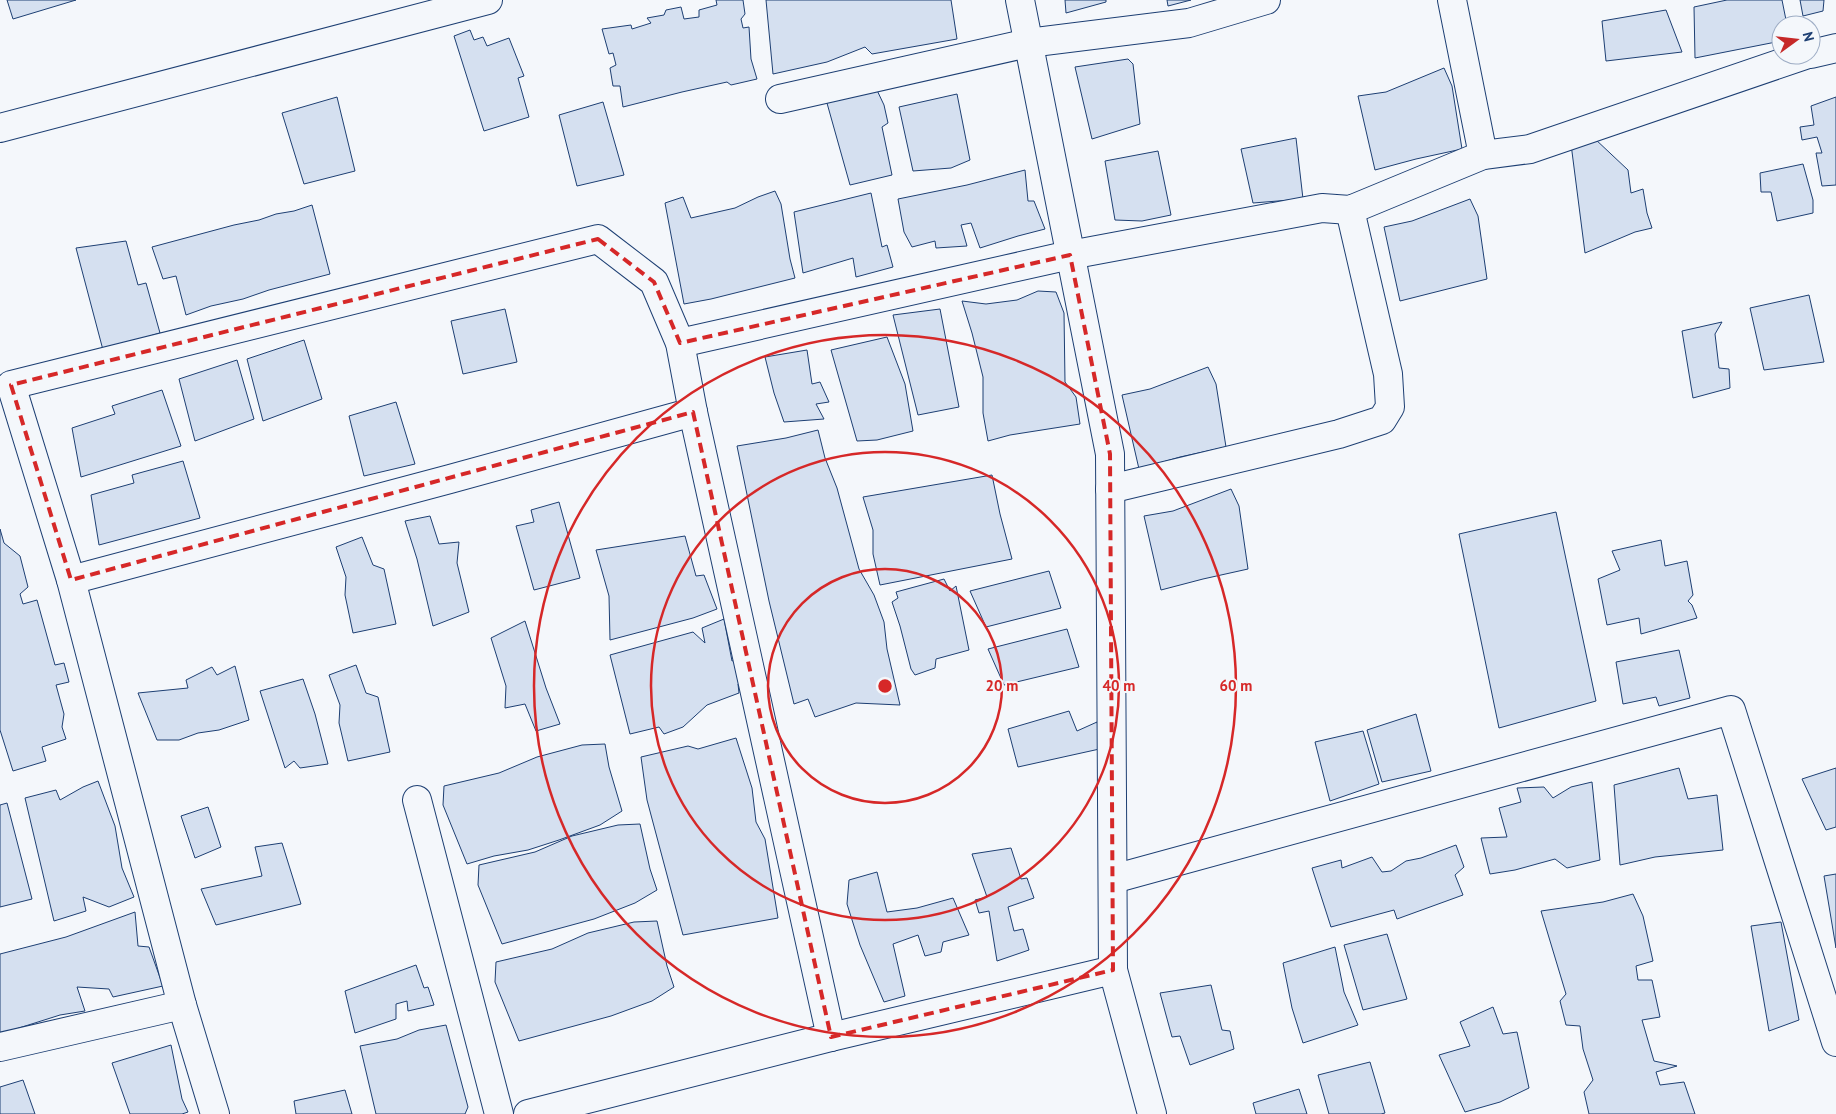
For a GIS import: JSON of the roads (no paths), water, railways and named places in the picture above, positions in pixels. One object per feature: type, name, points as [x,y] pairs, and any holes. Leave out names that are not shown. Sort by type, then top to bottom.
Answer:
[{"type":"street","points":[[0,128],[488,0]]},
{"type":"street","points":[[1020,0],[1110,454],[1113,970],[1152,1114]]},
{"type":"street","points":[[780,99],[1028,42],[1188,24],[1266,0]]},
{"type":"street","points":[[1452,0],[1484,154]]},
{"type":"street","points":[[1821,52],[1836,48]]},
{"type":"street","points":[[680,343],[1070,255],[1322,208],[1350,210],[1484,154],[1530,149],[1777,65]]},
{"type":"street","points":[[1110,489],[1340,434],[1382,420],[1390,408],[1388,374],[1350,210]]},
{"type":"street","points":[[215,1114],[182,1005],[71,580],[6,387],[598,239],[654,282],[680,343],[693,412],[831,1037]]},
{"type":"street","points":[[71,580],[693,412]]},
{"type":"street","points":[[1113,878],[1731,710],[1836,1042]]},
{"type":"street","points":[[417,800],[499,1114]]},
{"type":"street","points":[[528,1114],[831,1037],[1113,970]]},
{"type":"street","points":[[0,1047],[182,1005]]}]
